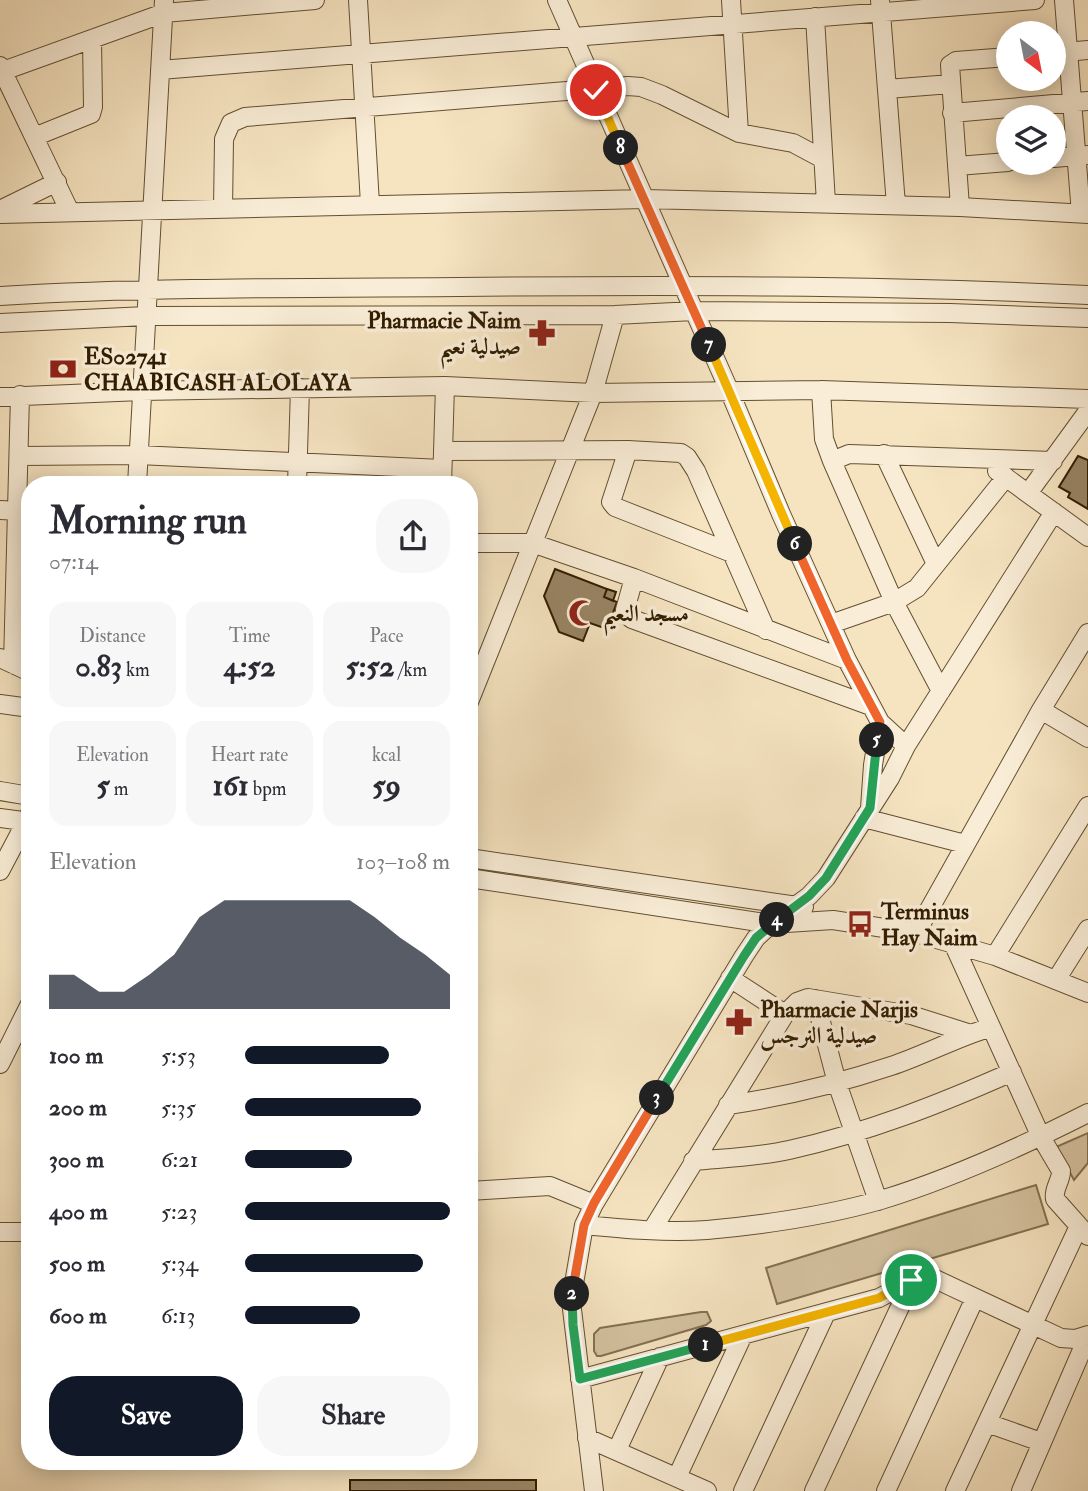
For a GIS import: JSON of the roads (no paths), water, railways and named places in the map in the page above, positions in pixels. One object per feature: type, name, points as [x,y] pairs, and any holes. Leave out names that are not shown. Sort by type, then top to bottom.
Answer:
[{"type":"street","points":[[70,212],[1,68],[92,39],[164,6],[315,0]]},
{"type":"street","points":[[358,0],[370,204]]},
{"type":"street","points":[[556,0],[847,660],[880,722],[906,746]]},
{"type":"street","points":[[731,0],[739,133]]},
{"type":"street","points":[[160,70],[815,17],[881,6],[1035,0]]},
{"type":"street","points":[[1063,21],[1064,0]]},
{"type":"street","points":[[137,476],[164,6]]},
{"type":"street","points":[[881,6],[895,205]]},
{"type":"street","points":[[815,17],[826,203]]},
{"type":"street","points":[[34,137],[91,114],[92,39]]},
{"type":"street","points":[[1066,52],[1088,50]]},
{"type":"street","points":[[960,207],[950,65],[953,62],[996,58]]},
{"type":"street","points":[[0,212],[644,199],[960,207],[1085,214],[1080,102],[1066,66]]},
{"type":"street","points":[[887,89],[951,84]]},
{"type":"street","points":[[223,209],[224,139],[231,123],[245,117],[364,107],[641,88],[662,95],[739,133],[793,143],[823,159]]},
{"type":"street","points":[[952,113],[1080,102]]},
{"type":"street","points":[[957,166],[996,163]]},
{"type":"street","points":[[0,212],[57,182]]},
{"type":"street","points":[[0,296],[147,289],[682,285],[948,288],[1088,295]]},
{"type":"street","points":[[0,323],[146,316],[615,315],[694,312],[950,313],[1088,318]]},
{"type":"street","points":[[478,679],[593,393],[615,315]]},
{"type":"street","points":[[442,468],[444,386]]},
{"type":"street","points":[[0,397],[141,391],[444,386],[593,393],[821,390],[1088,399]]},
{"type":"street","points":[[297,476],[300,388]]},
{"type":"street","points":[[821,390],[824,439],[832,461],[894,602],[942,691]]},
{"type":"street","points":[[20,395],[21,488]]},
{"type":"street","points":[[1028,492],[1088,411]]},
{"type":"street","points":[[20,456],[138,455],[442,468],[569,450],[681,453],[696,471],[766,630]]},
{"type":"street","points":[[628,450],[611,502],[615,507],[732,553]]},
{"type":"street","points":[[832,461],[849,454],[1053,461]]},
{"type":"street","points":[[884,454],[936,564]]},
{"type":"street","points":[[976,458],[1028,492],[1088,537]]},
{"type":"street","points":[[831,624],[894,602],[918,588],[1006,477]]},
{"type":"street","points":[[0,510],[21,520]]},
{"type":"street","points":[[594,1491],[571,1301],[584,1225],[594,1203],[756,938],[771,923],[799,905],[826,878],[1054,512]]},
{"type":"street","points":[[14,665],[8,552],[21,522]]},
{"type":"street","points":[[478,543],[532,544],[634,578],[847,660]]},
{"type":"street","points":[[634,578],[625,610],[625,614],[632,620],[870,706]]},
{"type":"street","points":[[916,933],[1041,710],[1088,633]]},
{"type":"street","points":[[0,704],[21,707]]},
{"type":"street","points":[[1041,710],[1088,738]]},
{"type":"street","points":[[867,813],[880,722]]},
{"type":"street","points":[[0,791],[21,794]]},
{"type":"street","points":[[995,957],[1088,806]]},
{"type":"street","points":[[867,813],[965,844]]},
{"type":"street","points":[[0,817],[21,818]]},
{"type":"street","points":[[0,871],[21,832]]},
{"type":"street","points":[[478,859],[799,905],[833,920]]},
{"type":"street","points":[[478,879],[771,923],[833,920],[916,933],[995,957],[1088,993]]},
{"type":"street","points":[[1056,980],[1088,929]]},
{"type":"street","points":[[953,943],[1041,1137],[1061,1171],[1054,1193],[1055,1199],[1084,1231],[1033,1325],[955,1491]]},
{"type":"street","points":[[730,978],[785,1014]]},
{"type":"street","points":[[652,1230],[785,1014],[797,1002],[815,999],[911,1015],[971,1034]]},
{"type":"street","points":[[815,999],[838,1083],[878,1201]]},
{"type":"street","points":[[0,1064],[21,1022]]},
{"type":"street","points":[[728,1105],[777,1098],[838,1083],[892,1066],[991,1027]]},
{"type":"street","points":[[693,1161],[789,1150],[854,1133],[919,1111],[1012,1072]]},
{"type":"street","points":[[584,1225],[652,1230],[705,1230],[772,1222],[878,1201],[925,1186],[1041,1137],[1088,1113]]},
{"type":"street","points":[[478,1190],[550,1186],[594,1203]]},
{"type":"street","points":[[0,1232],[21,1228]]},
{"type":"street","points":[[580,1379],[879,1298],[913,1279],[933,1278],[1061,1338],[1088,1336],[1021,1491]]},
{"type":"street","points":[[814,1491],[913,1279]]},
{"type":"street","points":[[886,1491],[975,1298]]},
{"type":"street","points":[[743,1491],[826,1313]]},
{"type":"street","points":[[677,1477],[743,1335]]},
{"type":"street","points":[[617,1450],[660,1357]]},
{"type":"street","points":[[987,1423],[1041,1442]]},
{"type":"street","points":[[587,1437],[707,1491]]},
{"type":"place","name":"Pharmacie Naim صيدلية نعيم","points":[[542,333]]},
{"type":"place","name":"ES02741 CHAABICASH ALOLAYA","points":[[63,369]]},
{"type":"place","name":"مسجد النعيم","points":[[582,613]]},
{"type":"place","name":"Terminus Hay Naim","points":[[860,924]]},
{"type":"place","name":"Pharmacie Narjis صيدلية النرجس","points":[[739,1022]]}]
